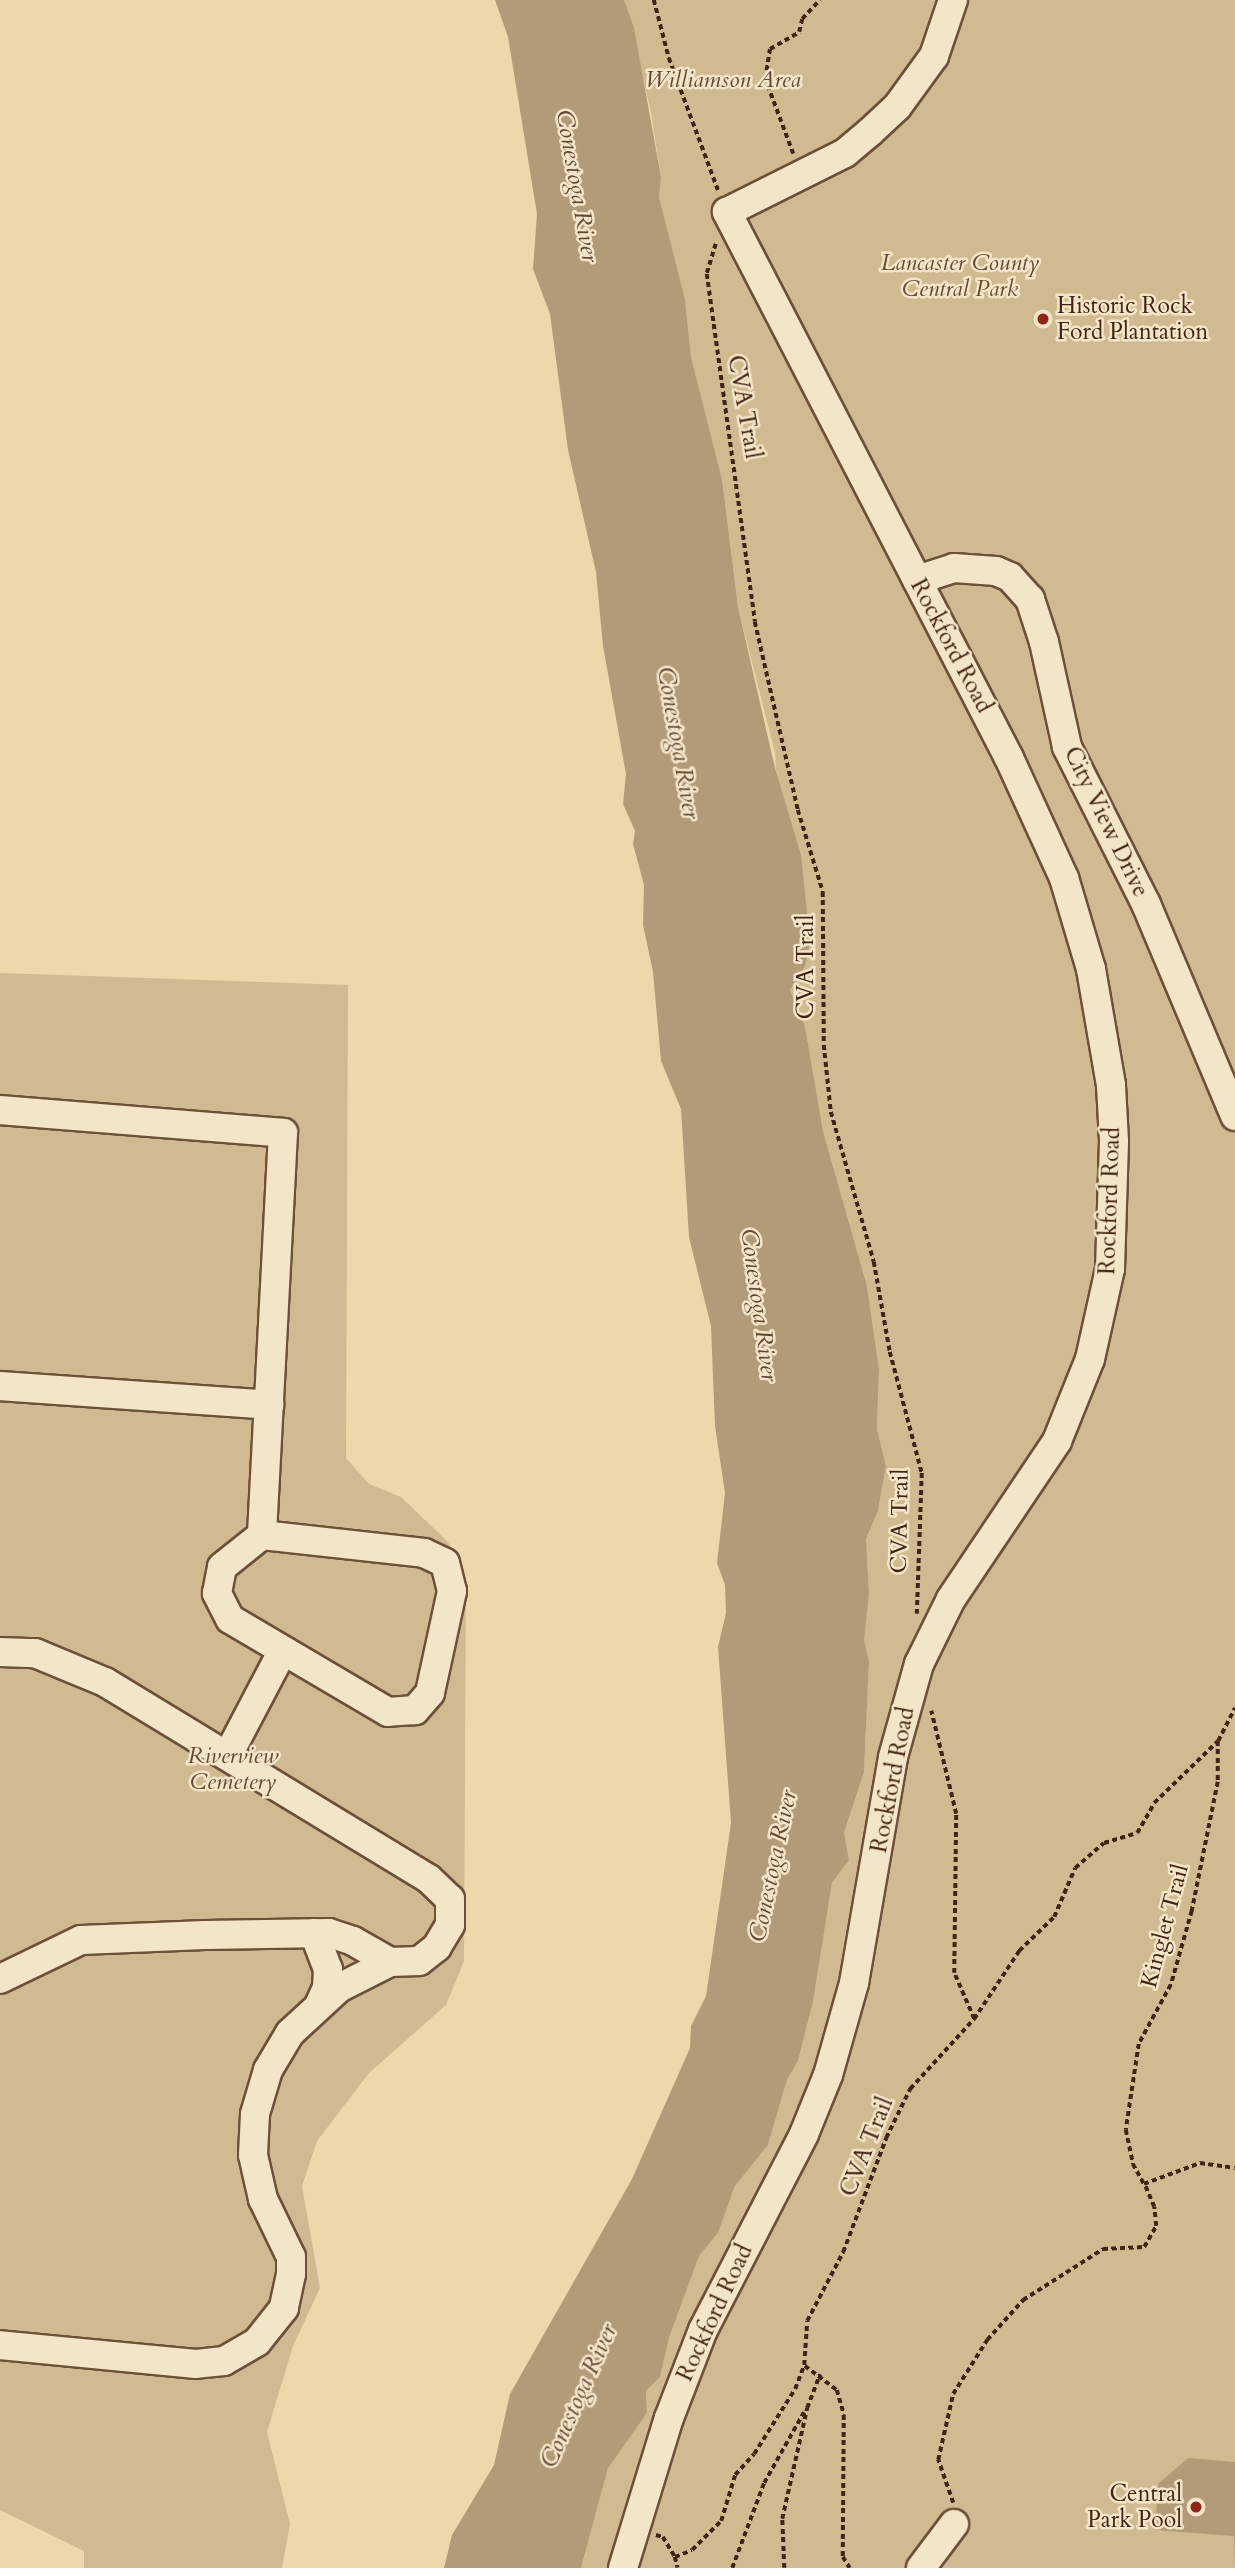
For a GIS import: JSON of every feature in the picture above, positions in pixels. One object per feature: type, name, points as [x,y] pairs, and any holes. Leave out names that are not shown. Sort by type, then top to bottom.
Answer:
[{"type":"street","points":[[727,212],[804,176],[845,153],[897,107],[934,56],[953,0]]},
{"type":"street","name":"Rockford Road","points":[[623,2568],[669,2418],[702,2330],[804,2134],[828,2075],[854,1983],[893,1757],[919,1664],[951,1600],[1057,1441],[1090,1359],[1110,1269],[1114,1155],[1111,1085],[1080,923],[1038,817],[727,212]]},
{"type":"street","name":"City View Drive","points":[[917,580],[954,568],[996,571],[1010,577],[1030,599],[1044,642],[1067,747],[1146,904],[1235,1116]]},
{"type":"street","points":[[0,1110],[283,1133],[262,1535]]},
{"type":"street","points":[[0,1386],[269,1405]]},
{"type":"street","points":[[262,1535],[424,1553],[446,1563],[452,1591],[430,1693],[415,1710],[388,1712],[230,1619],[217,1593],[222,1567],[262,1535]]},
{"type":"street","points":[[0,1652],[35,1653],[104,1682],[429,1879],[450,1899],[450,1925],[437,1947],[419,1961],[390,1962],[359,1975],[320,2003],[276,2052],[255,2114],[253,2155],[257,2180],[291,2257],[288,2292],[275,2323],[242,2353],[196,2364],[0,2345]]},
{"type":"street","points":[[228,1755],[282,1652]]},
{"type":"street","points":[[0,1979],[29,1961],[81,1940],[314,1933],[353,1941],[390,1962]]},
{"type":"street","points":[[314,1933],[328,1969],[320,2003]]},
{"type":"street","points":[[921,2568],[954,2524]]},
{"type":"path","points":[[654,0],[698,145],[727,212]]},
{"type":"path","points":[[804,176],[780,127],[765,79],[770,49],[799,32],[802,19],[820,0]]},
{"type":"path","name":"CVA Trail","points":[[727,212],[707,274],[718,369],[740,483],[755,622],[798,810],[823,892],[824,1045],[831,1112],[874,1262],[890,1352],[922,1473],[918,1627]]},
{"type":"path","points":[[929,1700],[956,1814],[954,1973],[974,2020]]},
{"type":"path","points":[[1217,1741],[1235,1708]]},
{"type":"path","name":"CVA Trail","points":[[675,2557],[692,2550],[721,2521],[735,2474],[777,2420],[804,2365],[807,2321],[843,2252],[886,2138],[911,2089],[974,2020],[1019,1951],[1054,1917],[1075,1868],[1104,1843],[1137,1833],[1153,1802],[1217,1741]]},
{"type":"path","name":"Kinglet Trail","points":[[954,2524],[958,2514],[938,2460],[953,2394],[987,2340],[1023,2300],[1103,2249],[1144,2247],[1156,2225],[1154,2207],[1133,2164],[1126,2130],[1132,2069],[1139,2044],[1171,1985],[1192,1911],[1218,1782],[1217,1741]]},
{"type":"path","points":[[1144,2185],[1200,2163],[1235,2168]]},
{"type":"path","points":[[804,2365],[820,2374],[836,2390],[844,2415],[843,2557],[850,2568]]},
{"type":"path","points":[[732,2568],[764,2483],[807,2407],[820,2374]]},
{"type":"path","points":[[784,2568],[782,2519],[807,2407]]},
{"type":"path","points":[[637,2529],[663,2537],[678,2568]]},
{"type":"green space","name":"Lancaster County Central Park","points":[[624,0],[1235,0],[1235,2568],[581,2568],[608,2467],[647,2413],[646,2391],[660,2377],[669,2338],[699,2256],[718,2233],[735,2186],[768,2145],[787,2080],[798,2061],[813,2002],[832,1883],[849,1860],[844,1833],[864,1772],[869,1661],[863,1640],[869,1593],[866,1539],[878,1511],[886,1466],[877,1429],[879,1369],[867,1286],[823,1131],[805,1026],[790,990],[775,753],[738,607],[722,479],[691,357],[685,299],[659,197],[661,177],[651,112]]},
{"type":"green space","name":"Riverview Cemetery","points":[[0,973],[348,985],[346,1458],[369,1484],[401,1497],[448,1542],[466,1579],[464,1961],[446,2005],[369,2073],[317,2141],[302,2186],[320,2288],[293,2346],[267,2432],[290,2524],[282,2568],[84,2568],[84,2551],[0,2510]]},
{"type":"water","name":"Conestoga River","points":[[495,0],[624,0],[634,28],[661,177],[659,197],[685,299],[691,357],[722,479],[738,607],[775,768],[801,855],[810,942],[805,966],[790,990],[805,1026],[823,1131],[867,1286],[879,1369],[877,1429],[886,1466],[878,1511],[866,1539],[869,1593],[864,1640],[869,1661],[864,1772],[844,1833],[849,1860],[832,1883],[813,2002],[798,2061],[787,2080],[768,2145],[735,2186],[718,2233],[699,2256],[669,2338],[660,2377],[646,2391],[647,2413],[608,2468],[581,2568],[444,2568],[452,2535],[494,2465],[510,2394],[632,2179],[690,2048],[691,2026],[706,1996],[731,1823],[718,1647],[726,1613],[725,1585],[717,1563],[725,1493],[715,1426],[711,1326],[689,1237],[681,1109],[661,1061],[653,972],[643,925],[644,885],[633,844],[635,831],[623,804],[626,774],[603,646],[596,572],[568,450],[550,314],[533,269],[537,214],[508,37]]},
{"type":"water","name":"Central Park Pool","points":[[1188,2458],[1235,2462],[1235,2568],[1234,2536],[1155,2530],[1158,2484]]},
{"type":"place","name":"Historic Rock Ford Plantation","points":[[1043,319]]},
{"type":"place","name":"Central Park Pool","points":[[1196,2507]]},
{"type":"park label","name":"Williamson Area","points":[[723,80]]}]
